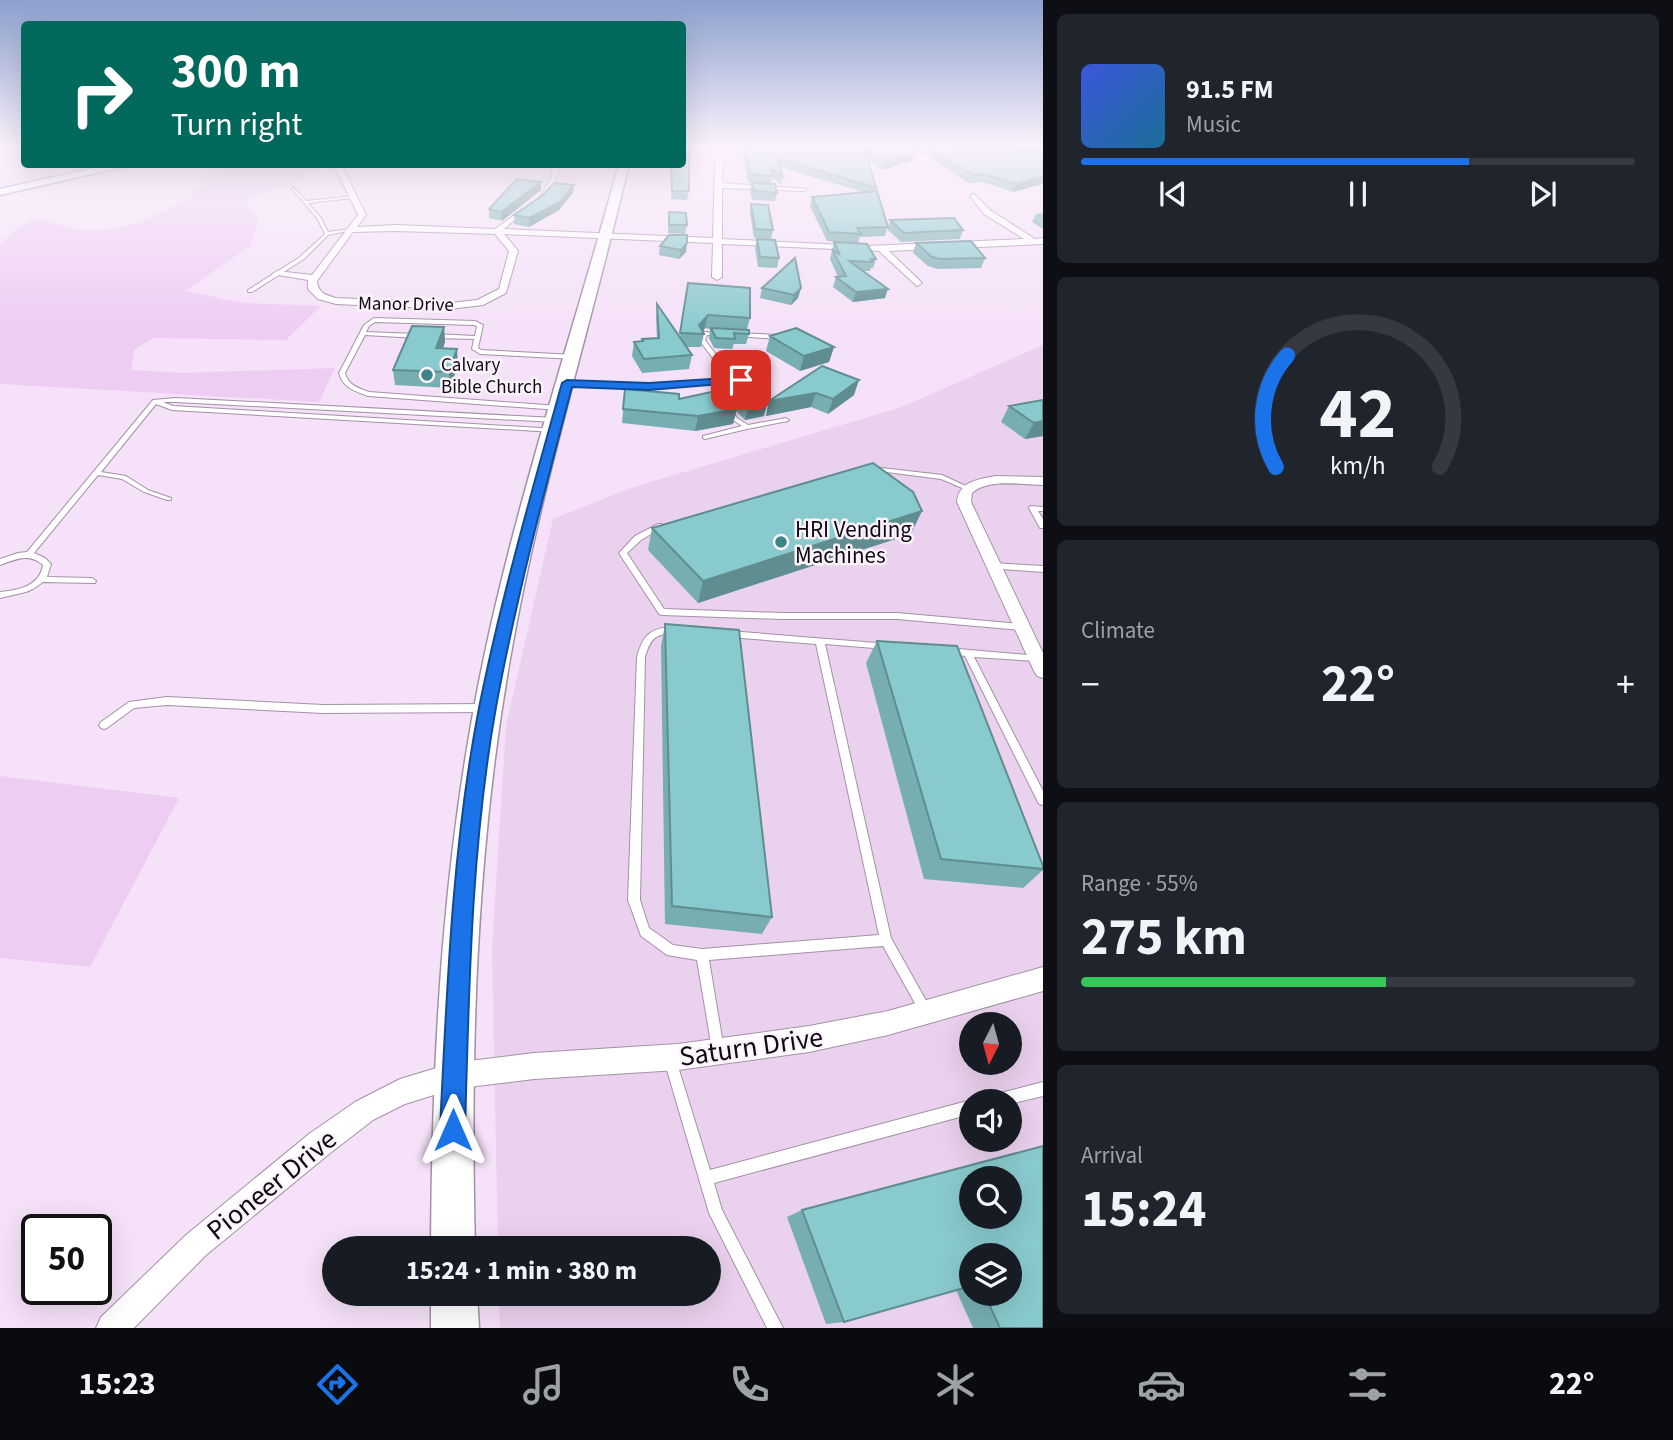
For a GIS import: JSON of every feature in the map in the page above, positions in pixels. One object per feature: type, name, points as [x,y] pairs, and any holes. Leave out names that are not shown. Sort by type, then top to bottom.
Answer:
[{"type":"main road","points":[[453,1236],[453,1076],[466,859],[488,708],[520,560],[613,208]]},
{"type":"main road","points":[[454,1306],[454,1328]]},
{"type":"street","points":[[277,274],[315,278],[362,215],[358,208]]},
{"type":"street","points":[[496,232],[502,225],[532,208]]},
{"type":"street","points":[[717,208],[717,277]]},
{"type":"street","points":[[983,208],[1043,248]]},
{"type":"street","points":[[350,230],[396,228],[606,235],[881,248],[1043,241]]},
{"type":"street","name":"Manor Drive","points":[[315,278],[313,289],[321,297],[336,301],[450,306],[479,303],[503,291],[514,251],[496,232]]},
{"type":"street","points":[[881,248],[917,283]]},
{"type":"street","points":[[1039,664],[964,502],[965,492],[982,481],[1043,481]]},
{"type":"street","name":"Saturn Drive","points":[[453,1076],[534,1066],[669,1058],[809,1039],[926,1012],[1043,979]]},
{"type":"street","name":"Pioneer Drive","points":[[112,1328],[195,1245],[319,1144],[364,1111],[400,1092],[453,1076]]},
{"type":"lane","points":[[311,208],[327,234]]},
{"type":"lane","points":[[250,291],[302,258],[327,234],[350,230]]},
{"type":"lane","points":[[560,410],[368,394],[350,387],[343,381],[342,373],[363,333],[374,320],[475,323],[480,325],[475,349],[480,352],[575,357]]},
{"type":"lane","points":[[363,333],[477,338]]},
{"type":"lane","points":[[741,380],[724,369],[702,340],[705,333],[784,337]]},
{"type":"lane","points":[[29,555],[155,401],[172,408],[560,410],[649,386],[741,380]]},
{"type":"lane","points":[[741,380],[719,397],[735,419],[747,427]]},
{"type":"lane","points":[[705,437],[786,419]]},
{"type":"lane","points":[[865,469],[942,478],[969,489]]},
{"type":"lane","points":[[95,472],[124,477],[146,491],[169,499]]},
{"type":"lane","points":[[1043,509],[1033,508],[1043,526]]},
{"type":"lane","points":[[675,522],[638,538],[623,553],[662,612],[782,616],[897,615],[1021,627]]},
{"type":"lane","points":[[0,562],[29,555],[38,556],[47,564],[42,579],[19,592],[0,595]]},
{"type":"lane","points":[[992,566],[1043,569]]},
{"type":"lane","points":[[42,579],[92,581]]},
{"type":"lane","points":[[681,630],[656,630],[646,638],[641,657],[634,900],[645,932],[671,951],[702,955],[886,940]]},
{"type":"lane","points":[[723,634],[900,647]]},
{"type":"lane","points":[[820,641],[886,940],[926,1012]]},
{"type":"lane","points":[[941,650],[1039,664]]},
{"type":"lane","points":[[968,653],[1043,801]]},
{"type":"lane","points":[[104,725],[132,705],[167,701],[323,709],[488,708]]},
{"type":"lane","points":[[702,955],[718,1052]]},
{"type":"lane","points":[[669,1058],[716,1213],[775,1328]]},
{"type":"lane","points":[[1022,1094],[1043,1089]]},
{"type":"lane","points":[[705,1178],[959,1110]]},
{"type":"shaded area","points":[[170,208],[251,208],[258,221],[250,246],[185,291],[245,303],[321,306],[286,340],[153,338],[134,350],[131,370],[183,373],[335,368],[319,402],[0,384],[0,244],[30,221],[48,221],[77,230],[104,230],[138,223]]},
{"type":"shaded area","points":[[1043,345],[1043,1328],[500,1328],[499,1306],[721,1306],[721,1236],[498,1236],[492,949],[506,726],[553,519],[634,487],[902,407]]},
{"type":"shaded area","points":[[0,776],[179,798],[90,967],[0,958]]},
{"type":"building","points":[[490,208],[506,208],[501,212]]},
{"type":"building","points":[[524,208],[548,208],[529,218],[514,215]]},
{"type":"building","points":[[752,208],[769,208],[773,230],[755,229]]},
{"type":"building","points":[[817,208],[882,208],[888,227],[857,228],[861,234],[829,232]]},
{"type":"building","points":[[669,212],[686,213],[687,225],[669,225]]},
{"type":"building","points":[[954,218],[963,230],[904,233],[890,220]]},
{"type":"building","points":[[669,235],[687,235],[687,243],[681,250],[660,246]]},
{"type":"building","points":[[757,239],[775,240],[779,258],[760,257]]},
{"type":"building","points":[[971,241],[985,258],[940,259],[932,257],[916,243]]},
{"type":"building","points":[[834,242],[867,244],[876,259],[871,259],[873,262],[849,261],[888,289],[856,292],[836,277],[846,276],[832,249],[840,255]]},
{"type":"building","points":[[795,258],[801,288],[794,295],[762,288]]},
{"type":"building","points":[[688,283],[750,288],[750,318],[708,315],[699,325],[704,334],[680,333]]},
{"type":"building","points":[[657,304],[692,355],[644,359],[634,342],[659,338]]},
{"type":"building","points":[[412,326],[444,327],[436,348],[457,349],[449,372],[393,370]]},
{"type":"building","points":[[711,328],[749,330],[749,334],[734,333],[735,339],[716,338]]},
{"type":"building","points":[[796,328],[834,347],[804,356],[770,336]]},
{"type":"building","points":[[822,366],[859,380],[833,399],[816,393],[769,401]]},
{"type":"building","points":[[625,389],[679,394],[679,399],[716,391],[723,393],[737,409],[698,416],[623,409]]},
{"type":"building","points":[[751,391],[767,405],[748,409],[733,394]]},
{"type":"building","points":[[1043,400],[1043,421],[1034,423],[1009,406]]},
{"type":"building","name":"HRI Vending Machines","points":[[873,463],[913,492],[922,511],[703,581],[652,528]]},
{"type":"building","points":[[665,624],[739,630],[772,917],[672,906]]},
{"type":"building","points":[[877,641],[957,646],[1043,869],[941,859]]},
{"type":"building","points":[[1043,1146],[1043,1328],[1000,1328],[990,1306],[1022,1306],[1022,1243],[959,1243],[959,1289],[844,1322],[802,1210],[959,1168],[959,1229],[1022,1229],[1022,1166],[968,1166]]},
{"type":"place","name":"Calvary Bible Church","points":[[427,375]]},
{"type":"place","name":"HRI Vending Machines","points":[[781,542]]},
{"type":"route","points":[[453,1130],[460,927],[466,859],[488,708],[520,560],[567,383],[649,386],[741,380]]}]
